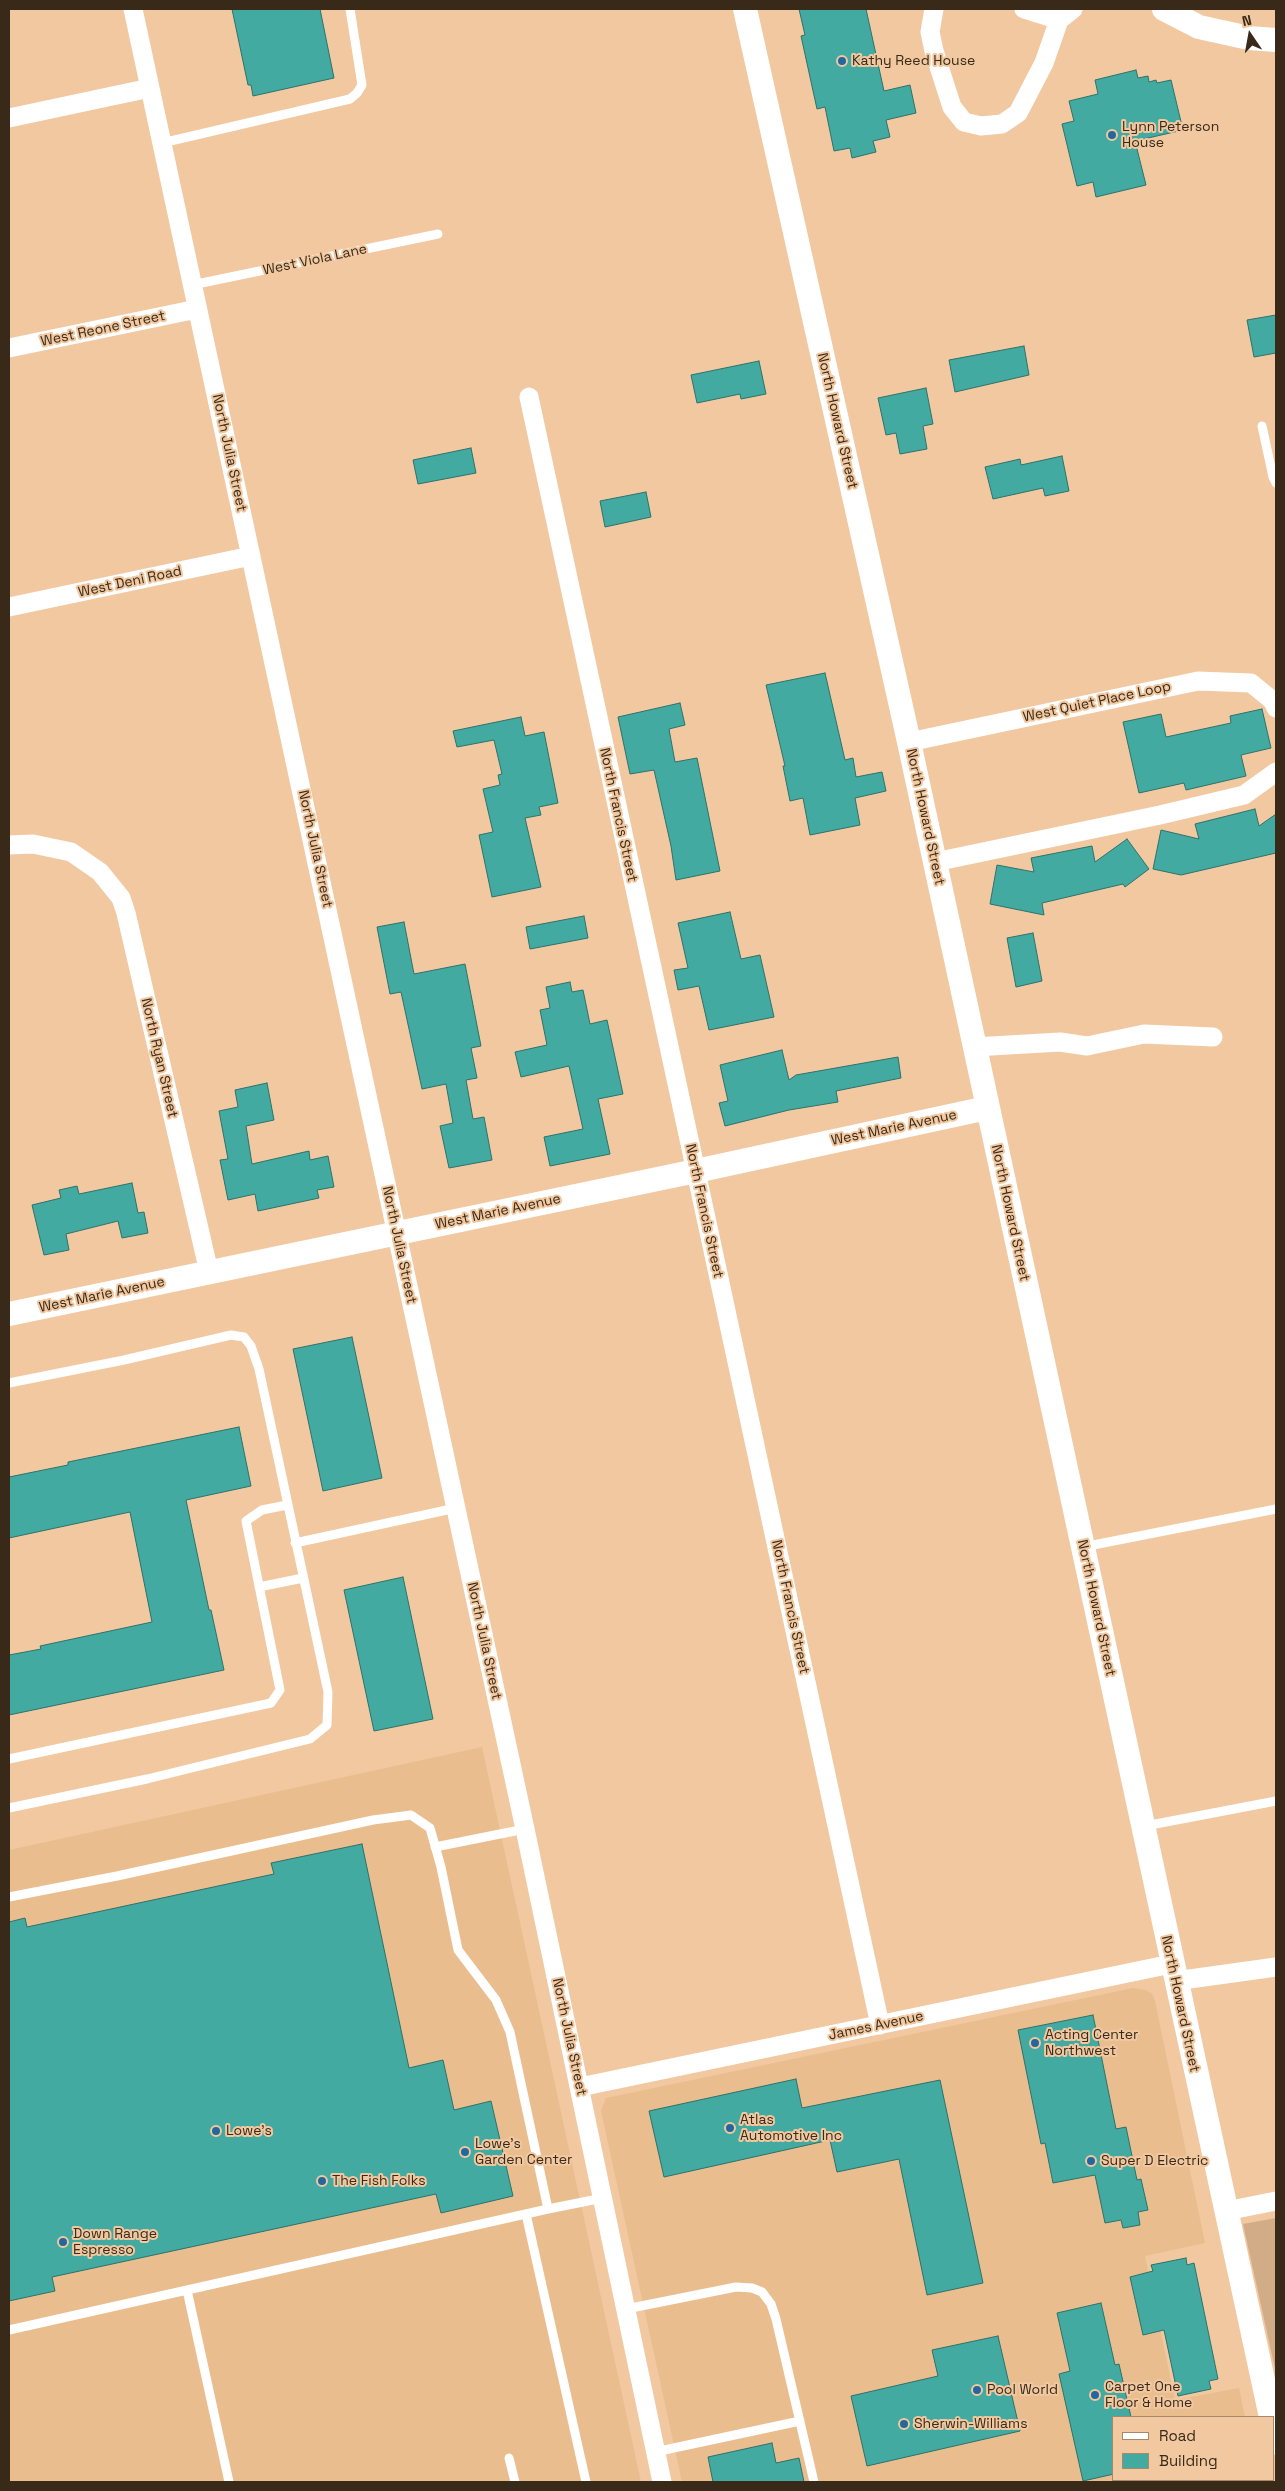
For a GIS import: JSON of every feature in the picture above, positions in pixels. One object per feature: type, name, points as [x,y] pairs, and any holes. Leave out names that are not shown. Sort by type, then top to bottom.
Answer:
[{"type":"street","name":"North Julia Street","points":[[133,9],[525,1829],[662,2482]]},
{"type":"street","name":"North Howard Street","points":[[745,9],[909,742],[1173,1972],[1271,2416]]},
{"type":"street","points":[[934,9],[930,32],[934,51],[952,107],[964,122],[981,126],[1002,124],[1018,114],[1066,14],[1024,9]]},
{"type":"street","points":[[1164,9],[1199,27],[1249,38],[1276,40]]},
{"type":"street","points":[[9,118],[150,88]]},
{"type":"street","name":"West Reone Street","points":[[9,348],[198,309]]},
{"type":"street","name":"North Francis Street","points":[[529,397],[880,2025]]},
{"type":"street","name":"West Deni Road","points":[[9,606],[251,556]]},
{"type":"street","name":"West Quiet Place Loop","points":[[909,742],[1198,681],[1252,683],[1272,701],[1276,708]]},
{"type":"street","points":[[935,862],[1160,815],[1244,795],[1276,772]]},
{"type":"street","name":"North Ryan Street","points":[[9,845],[47,845],[71,852],[83,858],[112,884],[126,913],[209,1272]]},
{"type":"street","points":[[974,1047],[1060,1042],[1087,1046],[1144,1034],[1213,1037]]},
{"type":"street","name":"West Marie Avenue","points":[[9,1314],[397,1234],[987,1108]]},
{"type":"street","name":"James Avenue","points":[[580,2087],[880,2025],[1173,1972],[1276,1967]]},
{"type":"street","points":[[1226,2211],[1276,2201]]},
{"type":"lane","points":[[162,143],[350,99],[357,93],[362,84],[350,9]]},
{"type":"lane","name":"West Viola Lane","points":[[192,285],[438,234]]},
{"type":"lane","points":[[1262,426],[1276,483]]},
{"type":"lane","points":[[9,1382],[124,1360],[231,1335],[244,1337],[251,1346],[260,1369],[287,1505],[328,1692],[327,1725],[310,1739],[147,1779],[9,1808]]},
{"type":"lane","points":[[9,1759],[271,1703],[280,1690],[246,1521],[262,1510],[287,1505]]},
{"type":"lane","points":[[296,1543],[456,1508]]},
{"type":"lane","points":[[1083,1547],[1276,1509]]},
{"type":"lane","points":[[259,1587],[303,1578]]},
{"type":"lane","points":[[1142,1826],[1276,1801]]},
{"type":"lane","points":[[9,1897],[117,1876],[382,1819],[411,1815],[430,1828],[458,1950],[496,2000],[510,2032],[548,2209]]},
{"type":"lane","points":[[435,1847],[525,1829]]},
{"type":"lane","points":[[9,2330],[603,2198]]},
{"type":"lane","points":[[526,2214],[586,2482]]},
{"type":"lane","points":[[626,2310],[736,2287],[752,2288],[762,2292],[770,2304],[776,2319],[814,2482]]},
{"type":"lane","points":[[187,2290],[229,2482]]},
{"type":"lane","points":[[655,2452],[800,2421]]},
{"type":"lane","points":[[509,2458],[515,2482]]},
{"type":"shaded area","points":[[482,1747],[641,2482],[9,2482],[9,1850]]},
{"type":"shaded area","points":[[1133,1988],[1146,1990],[1152,1994],[1155,2001],[1205,2243],[1145,2256],[1175,2400],[1239,2388],[1245,2416],[1112,2416],[1112,2481],[1251,2482],[682,2482],[601,2111],[606,2098]]},
{"type":"shaded area","points":[[1276,2218],[1276,2373],[1243,2224]]},
{"type":"building","points":[[232,9],[320,9],[334,78],[253,96],[251,85],[248,85]]},
{"type":"building","name":"Kathy Reed House","points":[[799,9],[866,9],[884,91],[910,85],[916,113],[886,120],[890,137],[873,141],[876,152],[852,158],[850,148],[834,151],[825,107],[817,109],[801,36],[805,35]]},
{"type":"building","name":"Lynn Peterson House","points":[[1136,70],[1138,78],[1148,76],[1149,82],[1156,80],[1157,83],[1171,80],[1183,130],[1135,141],[1146,185],[1096,197],[1093,182],[1077,186],[1062,124],[1074,121],[1069,101],[1098,94],[1095,80]]},
{"type":"building","points":[[1276,315],[1276,353],[1254,357],[1247,320]]},
{"type":"building","points":[[1024,346],[1029,375],[955,392],[949,360]]},
{"type":"building","points":[[759,361],[766,394],[741,399],[740,394],[697,403],[691,375]]},
{"type":"building","points":[[926,388],[933,424],[923,426],[927,449],[900,454],[896,433],[886,435],[878,398]]},
{"type":"building","points":[[471,448],[476,473],[418,484],[413,460]]},
{"type":"building","points":[[1062,456],[1069,491],[1045,496],[1043,488],[993,499],[985,467],[1020,459],[1021,465]]},
{"type":"building","points":[[646,492],[651,517],[605,527],[600,501]]},
{"type":"building","points":[[825,673],[845,760],[853,758],[856,777],[882,772],[886,791],[855,798],[860,825],[810,835],[803,798],[790,801],[783,766],[785,766],[766,685]]},
{"type":"building","points":[[680,703],[685,725],[669,729],[675,762],[697,758],[720,871],[676,880],[671,846],[654,770],[630,774],[618,717]]},
{"type":"building","points":[[1262,709],[1271,748],[1241,755],[1246,776],[1186,790],[1184,783],[1139,793],[1123,722],[1161,714],[1166,737],[1231,723],[1230,716]]},
{"type":"building","points":[[521,717],[525,736],[544,732],[558,803],[539,807],[541,815],[525,818],[541,887],[492,897],[479,835],[493,832],[483,789],[500,785],[498,775],[502,774],[494,740],[457,747],[453,731]]},
{"type":"building","points":[[1255,809],[1259,826],[1276,814],[1276,853],[1181,875],[1153,869],[1161,830],[1199,839],[1195,824]]},
{"type":"building","points":[[1127,839],[1149,869],[1125,887],[1123,884],[1042,903],[1044,915],[990,904],[997,865],[1034,872],[1031,858],[1092,846],[1095,862]]},
{"type":"building","points":[[730,912],[741,959],[760,955],[774,1017],[709,1030],[699,986],[678,990],[674,970],[688,968],[678,923]]},
{"type":"building","points":[[584,916],[588,938],[530,949],[526,927]]},
{"type":"building","points":[[404,922],[414,974],[465,964],[481,1046],[471,1048],[477,1078],[466,1080],[473,1119],[484,1117],[492,1160],[449,1168],[440,1126],[453,1123],[446,1084],[422,1089],[401,992],[390,994],[377,927]]},
{"type":"building","points":[[1033,933],[1042,981],[1016,987],[1007,938]]},
{"type":"building","points":[[570,982],[572,992],[583,990],[590,1024],[607,1020],[623,1094],[598,1099],[610,1154],[550,1166],[544,1137],[583,1129],[569,1066],[521,1077],[515,1052],[547,1045],[540,1010],[550,1008],[546,987]]},
{"type":"building","points":[[782,1050],[789,1080],[796,1075],[898,1057],[901,1078],[836,1091],[838,1102],[789,1110],[725,1126],[719,1103],[728,1101],[720,1065]]},
{"type":"building","points":[[267,1083],[274,1120],[246,1126],[252,1164],[309,1151],[310,1160],[328,1156],[334,1187],[317,1190],[319,1198],[258,1211],[255,1194],[228,1200],[220,1160],[228,1159],[219,1111],[238,1107],[235,1090]]},
{"type":"building","points":[[132,1183],[138,1213],[144,1212],[148,1233],[122,1238],[118,1221],[66,1234],[69,1250],[44,1255],[32,1205],[61,1198],[59,1190],[77,1186],[79,1194]]},
{"type":"building","points":[[352,1337],[382,1478],[323,1491],[293,1349]]},
{"type":"building","points":[[239,1427],[251,1486],[186,1500],[209,1610],[211,1610],[224,1670],[9,1715],[9,1655],[41,1649],[40,1646],[152,1622],[130,1512],[9,1538],[9,1477],[68,1465],[68,1462]]},
{"type":"building","points":[[403,1577],[433,1719],[374,1731],[344,1590]]},
{"type":"building","name":"Lowe's","points":[[362,1844],[409,2068],[443,2060],[454,2110],[491,2101],[513,2196],[441,2213],[436,2194],[52,2277],[55,2291],[9,2301],[9,1922],[25,1918],[27,1927],[274,1874],[271,1863]]},
{"type":"building","points":[[1093,2015],[1116,2129],[1126,2127],[1137,2180],[1141,2179],[1148,2210],[1138,2212],[1140,2225],[1123,2228],[1121,2220],[1105,2223],[1095,2175],[1053,2183],[1045,2143],[1041,2144],[1018,2030]]},
{"type":"building","points":[[796,2079],[802,2108],[940,2080],[983,2283],[927,2295],[899,2159],[837,2172],[830,2140],[664,2177],[649,2111]]},
{"type":"building","points":[[1186,2258],[1187,2265],[1194,2263],[1218,2379],[1209,2381],[1211,2389],[1178,2396],[1164,2330],[1143,2335],[1130,2277],[1153,2271],[1151,2265]]},
{"type":"building","name":"Carpet One Floor & Home","points":[[1101,2303],[1115,2365],[1119,2364],[1131,2416],[1112,2416],[1112,2474],[1083,2481],[1059,2374],[1070,2371],[1057,2313]]},
{"type":"building","points":[[998,2336],[1020,2431],[867,2466],[851,2396],[938,2376],[932,2350]]},
{"type":"building","points":[[772,2443],[776,2463],[799,2458],[804,2482],[713,2482],[708,2457]]},
{"type":"place","name":"Kathy Reed House","points":[[842,61]]},
{"type":"place","name":"Lynn Peterson House","points":[[1112,135]]},
{"type":"place","name":"Acting Center Northwest","points":[[1035,2043]]},
{"type":"place","name":"Atlas Automotive Inc","points":[[730,2128]]},
{"type":"place","name":"Lowe's","points":[[216,2131]]},
{"type":"place","name":"Lowe's Garden Center","points":[[465,2152]]},
{"type":"place","name":"Super D Electric","points":[[1091,2161]]},
{"type":"place","name":"The Fish Folks","points":[[322,2181]]},
{"type":"place","name":"Down Range Espresso","points":[[63,2242]]},
{"type":"place","name":"Pool World","points":[[977,2390]]},
{"type":"place","name":"Carpet One Floor & Home","points":[[1095,2395]]},
{"type":"place","name":"Sherwin-Williams","points":[[904,2424]]}]
